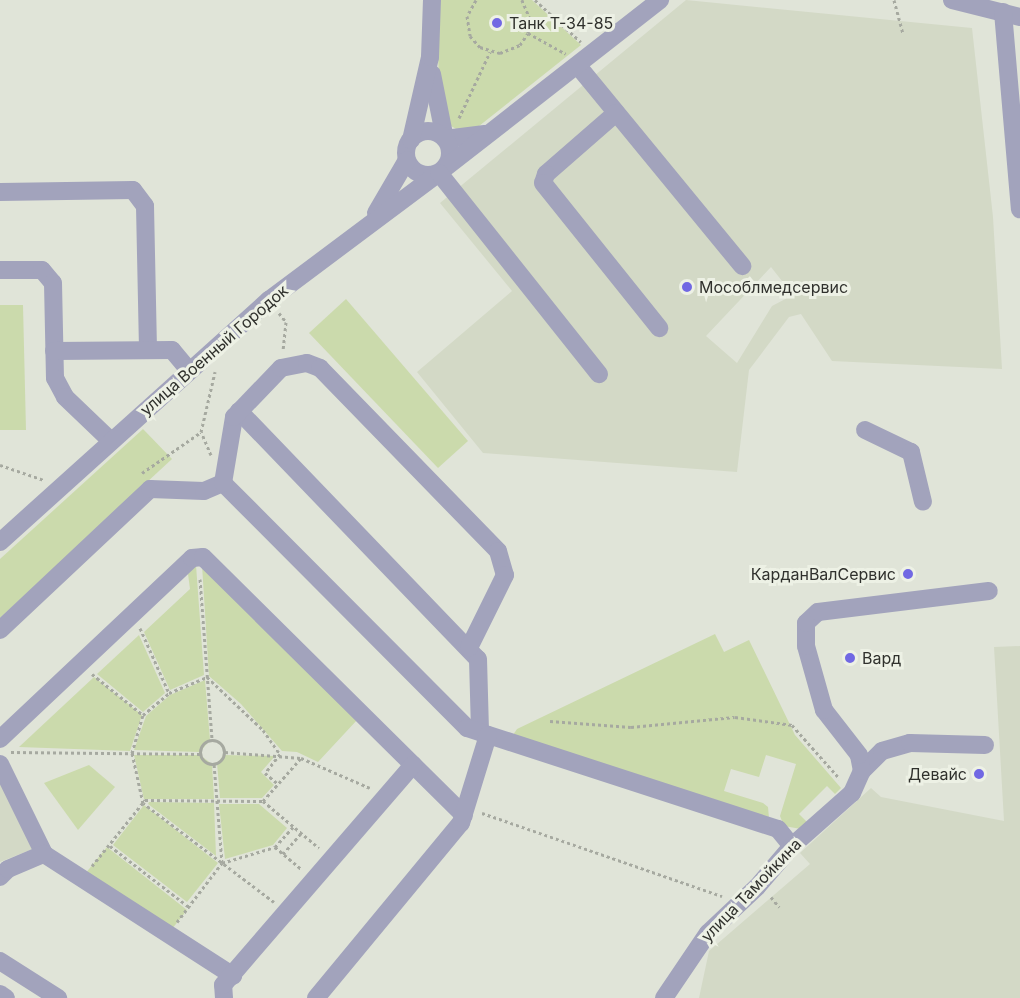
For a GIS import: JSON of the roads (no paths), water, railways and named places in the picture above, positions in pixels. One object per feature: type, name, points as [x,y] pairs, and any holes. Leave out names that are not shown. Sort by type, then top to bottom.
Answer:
[{"type":"street","points":[[369,222],[407,160],[430,57],[432,0]]},
{"type":"street","name":"улица Военный Городок","points":[[0,542],[269,300],[369,222],[494,131],[660,0]]},
{"type":"street","points":[[952,0],[1011,15],[1020,209]]},
{"type":"street","points":[[430,57],[445,139],[450,152],[442,170]]},
{"type":"street","points":[[585,60],[616,113],[742,266]]},
{"type":"street","points":[[616,113],[546,174],[543,183],[659,328]]},
{"type":"street","points":[[411,140],[427,131],[445,139],[494,131]]},
{"type":"street","points":[[407,160],[418,173],[442,170]]},
{"type":"street","points":[[442,170],[599,374]]},
{"type":"street","points":[[0,192],[133,190],[146,206],[148,350]]},
{"type":"street","points":[[0,270],[42,270],[53,283],[54,351],[58,388],[111,441]]},
{"type":"street","points":[[54,351],[172,350],[189,370]]},
{"type":"street","points":[[223,483],[231,427],[239,411],[281,368],[306,363],[320,368],[498,551],[505,575],[469,648]]},
{"type":"street","points":[[239,411],[469,648],[480,666],[484,734],[465,811],[316,998]]},
{"type":"street","points":[[865,430],[911,452],[923,502]]},
{"type":"street","points":[[0,630],[150,489],[204,491],[223,483]]},
{"type":"street","points":[[223,483],[463,725],[484,734],[778,829],[792,846]]},
{"type":"street","points":[[233,976],[83,877],[44,854],[2,752],[82,665],[198,556],[207,560],[413,765],[465,811]]},
{"type":"street","points":[[862,771],[859,755],[824,710],[806,646],[806,623],[818,612],[988,591]]},
{"type":"street","points":[[862,771],[882,751],[910,743],[985,745]]},
{"type":"street","points":[[224,998],[223,986],[413,765]]},
{"type":"street","name":"улица Тамойкина","points":[[664,998],[695,948],[742,902],[792,846],[852,793],[862,771]]},
{"type":"street","points":[[0,877],[8,869],[44,854]]},
{"type":"street","points":[[0,961],[58,998]]},
{"type":"street","points":[[0,994],[6,998]]},
{"type":"place","name":"Танк Т-34-85","points":[[497,23]]},
{"type":"place","name":"Мособлмедсервис","points":[[687,287]]},
{"type":"place","name":"КарданВалСервис","points":[[908,574]]},
{"type":"place","name":"Вард","points":[[850,658]]},
{"type":"place","name":"Девайс","points":[[979,774]]}]
